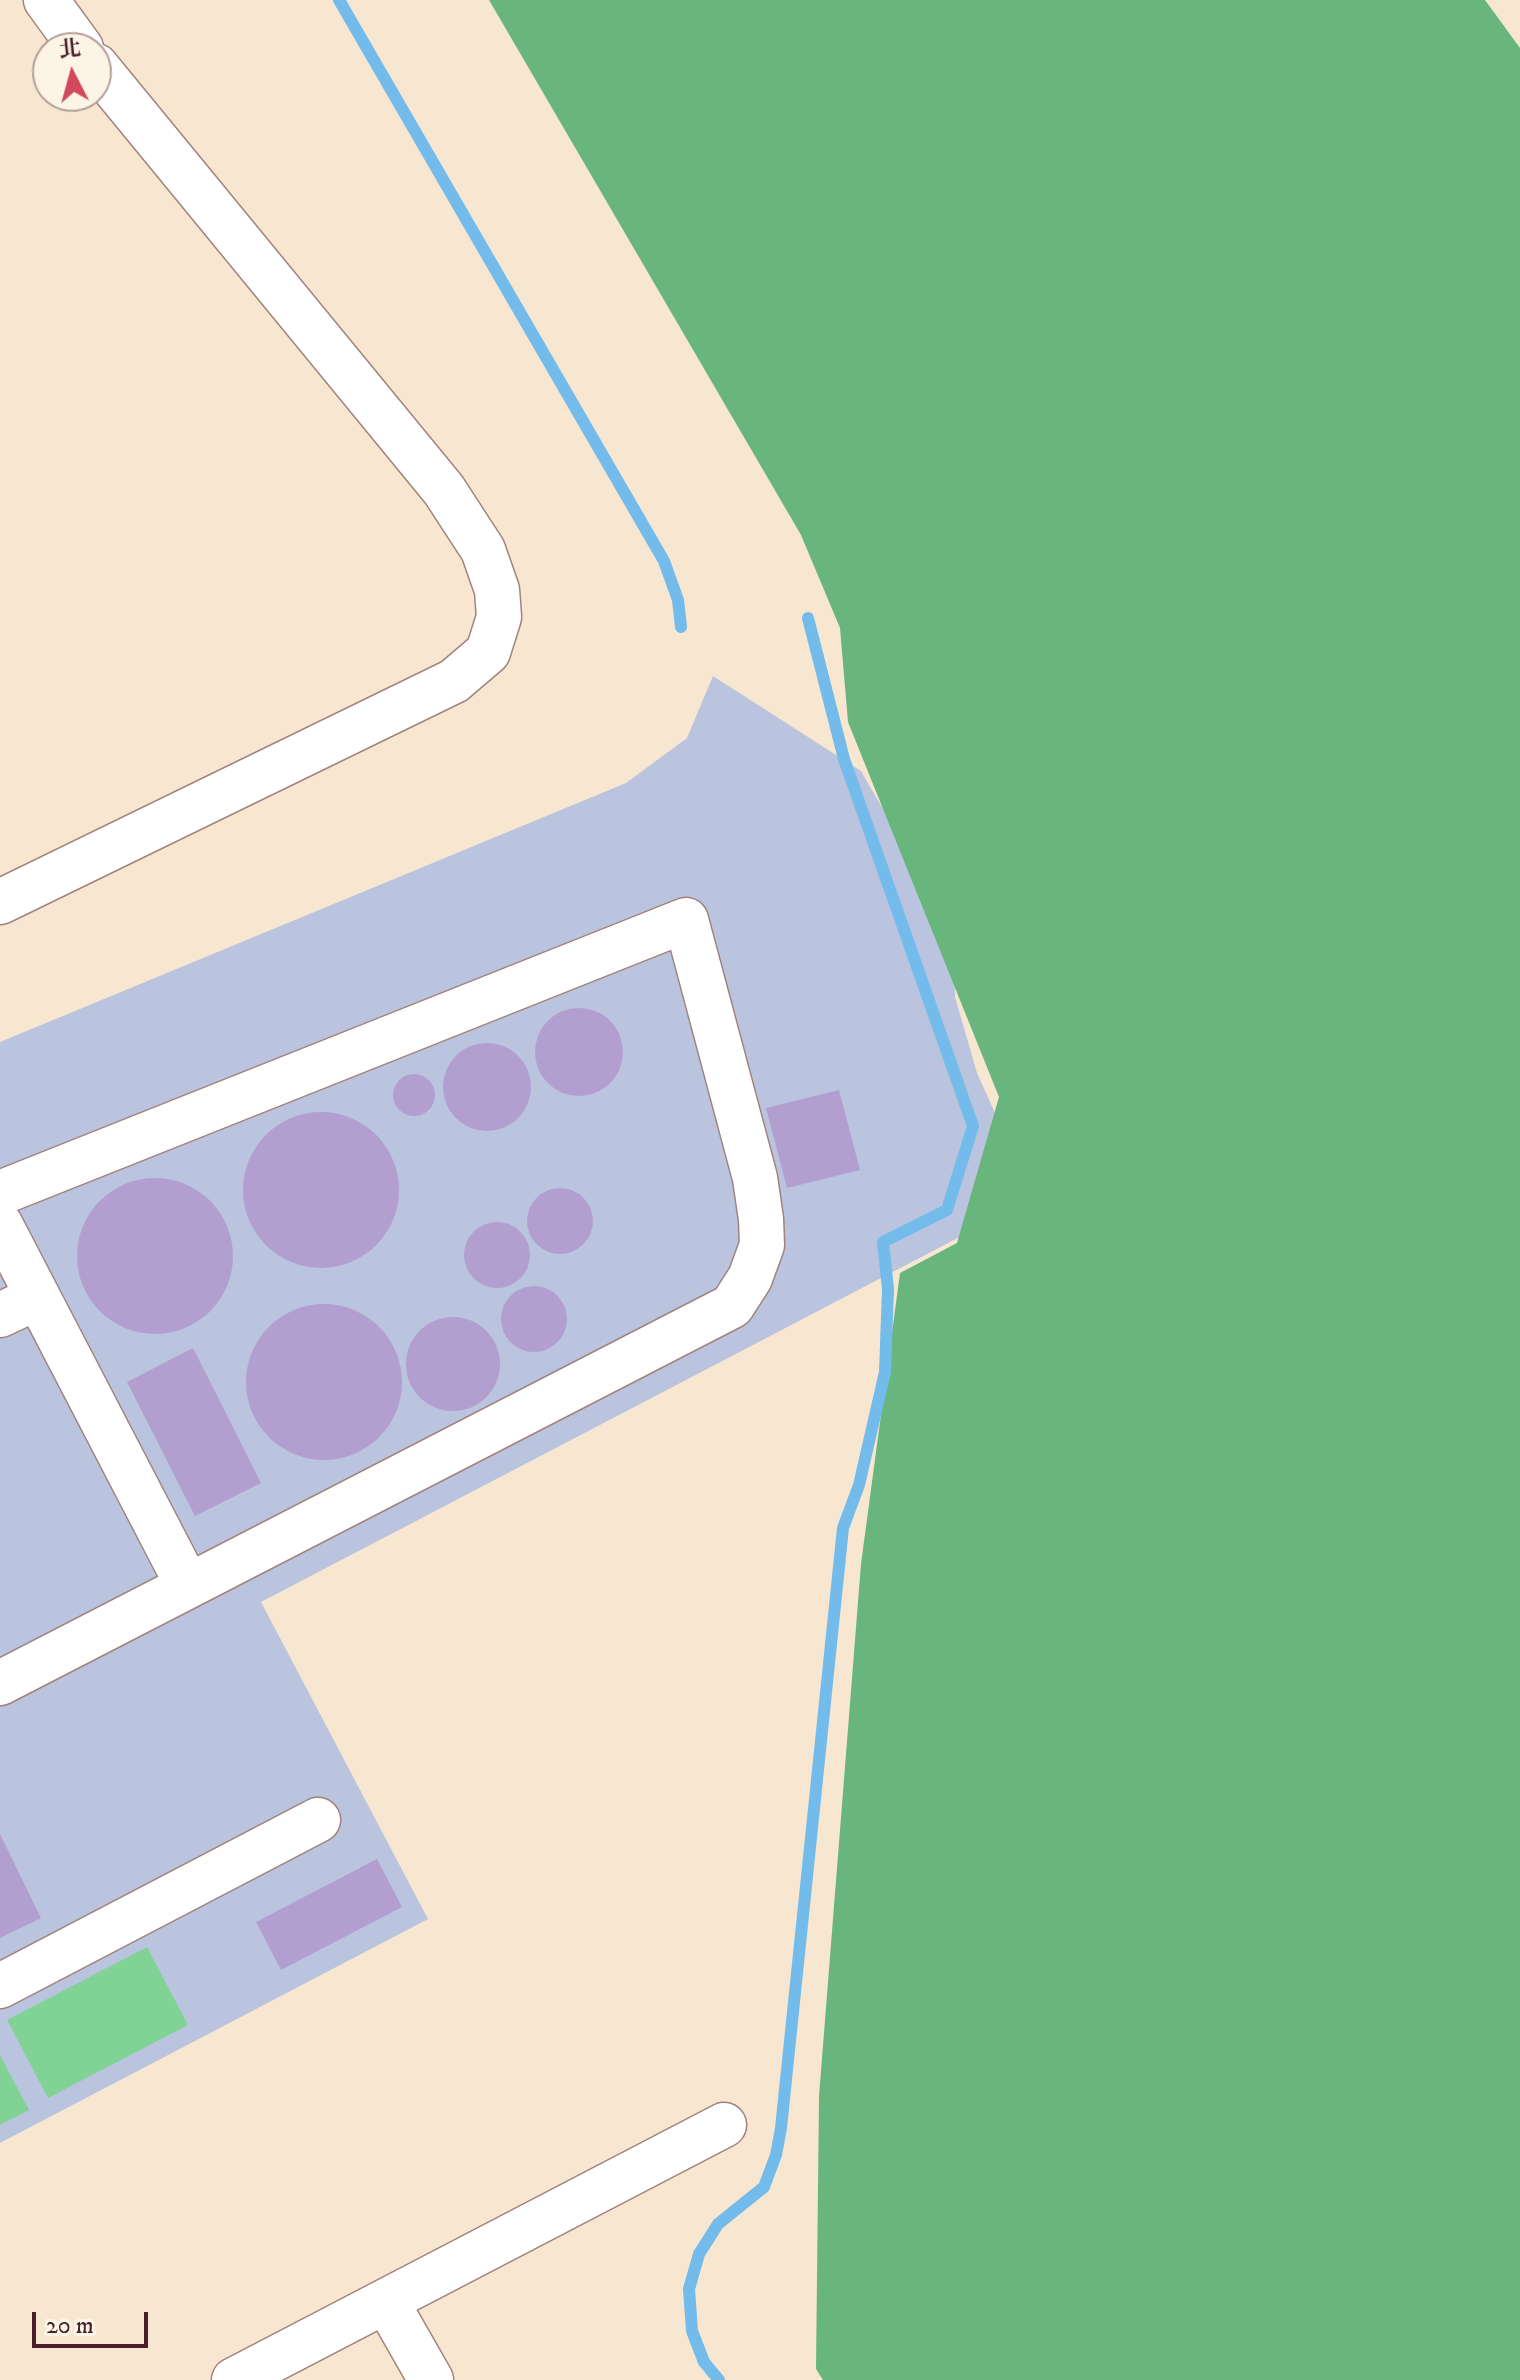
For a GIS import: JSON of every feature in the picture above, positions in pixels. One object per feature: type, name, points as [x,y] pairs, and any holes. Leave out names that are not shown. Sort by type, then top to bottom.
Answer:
[{"type":"lane","points":[[46,0],[69,32]]},
{"type":"lane","points":[[0,902],[454,681],[488,652],[499,617],[497,590],[483,550],[444,490],[112,85]]},
{"type":"lane","points":[[0,1193],[686,920],[755,1178],[762,1245],[750,1278],[732,1306],[0,1683]]},
{"type":"lane","points":[[0,1224],[19,1306],[188,1586]]},
{"type":"lane","points":[[0,1986],[318,1820]]},
{"type":"lane","points":[[234,2380],[724,2125]]},
{"type":"lane","points":[[386,2301],[431,2380]]},
{"type":"shaded area","points":[[713,676],[861,771],[891,823],[954,962],[955,997],[977,1073],[1019,1166],[1019,1206],[261,1602],[428,1919],[0,2143],[0,1042],[626,783],[687,738]]},
{"type":"green space","points":[[489,0],[1485,0],[1520,48],[1520,2380],[823,2380],[816,2369],[819,2096],[861,1564],[900,1273],[957,1243],[999,1097],[848,722],[840,628],[801,535]]},
{"type":"green space","points":[[147,1947],[188,2025],[48,2098],[7,2020]]},
{"type":"green space","points":[[0,2055],[29,2110],[0,2125]]},
{"type":"building","points":[[579,1008],[604,1015],[616,1027],[623,1052],[616,1077],[604,1089],[579,1096],[554,1089],[542,1077],[535,1052],[542,1027],[554,1015]]},
{"type":"building","points":[[487,1043],[512,1050],[524,1062],[531,1087],[524,1112],[512,1124],[487,1131],[462,1124],[450,1112],[443,1087],[450,1062],[462,1050]]},
{"type":"building","points":[[414,1074],[429,1080],[435,1095],[429,1110],[414,1116],[399,1110],[393,1095],[399,1080]]},
{"type":"building","points":[[839,1090],[860,1170],[787,1188],[766,1108]]},
{"type":"building","points":[[321,1112],[351,1118],[376,1135],[393,1160],[399,1190],[393,1220],[376,1245],[351,1262],[321,1268],[291,1262],[266,1245],[249,1220],[243,1190],[249,1160],[266,1135],[291,1118]]},
{"type":"building","points":[[155,1178],[185,1184],[210,1201],[227,1226],[233,1256],[227,1286],[210,1311],[185,1328],[155,1334],[125,1328],[100,1311],[83,1286],[77,1256],[83,1226],[100,1201],[125,1184]]},
{"type":"building","points":[[560,1188],[573,1191],[583,1198],[590,1208],[593,1221],[590,1234],[583,1244],[573,1251],[560,1254],[547,1251],[537,1244],[530,1234],[527,1221],[530,1208],[537,1198],[547,1191]]},
{"type":"building","points":[[497,1222],[510,1224],[520,1232],[528,1242],[528,1268],[520,1278],[510,1286],[497,1288],[484,1286],[474,1278],[466,1268],[464,1255],[466,1242],[474,1232],[484,1224]]},
{"type":"building","points":[[534,1286],[547,1288],[557,1296],[565,1306],[565,1332],[557,1342],[547,1350],[534,1352],[521,1350],[511,1342],[503,1332],[501,1319],[503,1306],[511,1296],[521,1288]]},
{"type":"building","points":[[324,1304],[354,1310],[379,1327],[396,1352],[402,1382],[396,1412],[379,1437],[354,1454],[324,1460],[294,1454],[269,1437],[252,1412],[246,1382],[252,1352],[269,1327],[294,1310]]},
{"type":"building","points":[[453,1317],[471,1321],[486,1331],[496,1346],[500,1364],[496,1382],[486,1397],[471,1407],[453,1411],[435,1407],[420,1397],[410,1382],[406,1364],[410,1346],[420,1331],[435,1321]]},
{"type":"building","points":[[193,1348],[261,1483],[195,1516],[127,1382]]},
{"type":"building","points":[[0,1834],[41,1918],[0,1938]]},
{"type":"building","points":[[377,1859],[402,1907],[281,1970],[256,1922]]},
{"type":"waterway","points":[[339,0],[664,561],[678,600],[681,627]]},
{"type":"waterway","points":[[719,2380],[704,2362],[692,2331],[689,2289],[699,2254],[718,2224],[764,2187],[776,2155],[843,1528],[859,1485],[885,1372],[888,1289],[883,1242],[947,1210],[973,1126],[844,759],[808,618]]}]
